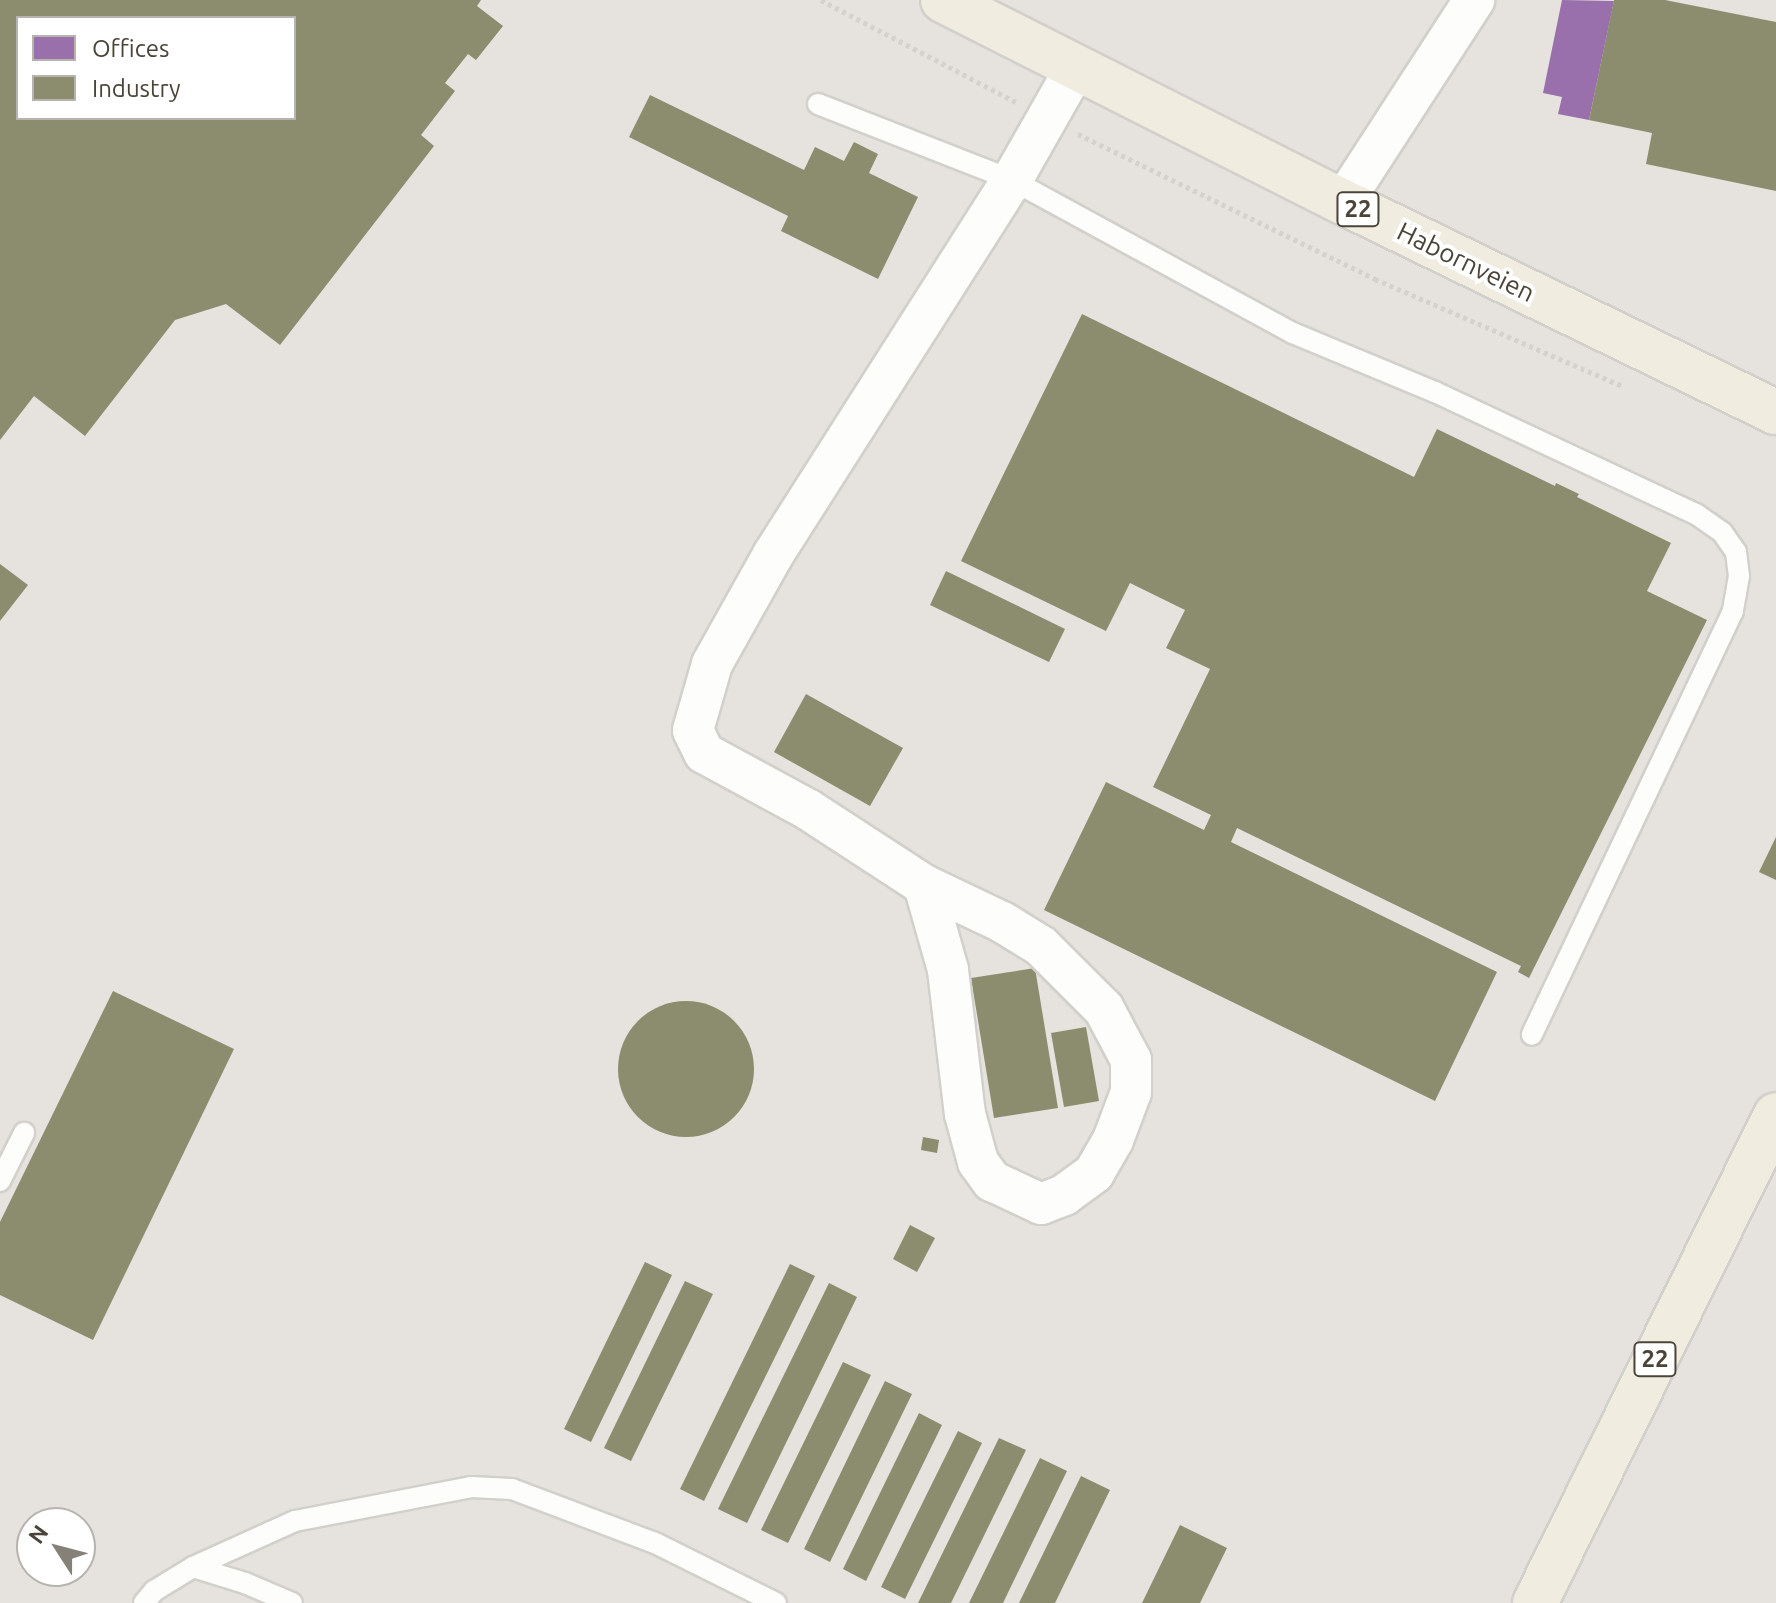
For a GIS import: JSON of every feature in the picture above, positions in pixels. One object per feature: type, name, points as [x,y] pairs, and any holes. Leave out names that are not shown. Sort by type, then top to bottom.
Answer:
[{"type":"highway","name":"Habornveien","points":[[943,0],[1343,202],[1776,412]]},
{"type":"highway","name":"22","points":[[1535,1603],[1776,1115]]},
{"type":"street","points":[[1343,202],[1474,0]]},
{"type":"street","points":[[924,885],[948,970],[965,1114],[978,1162],[992,1181],[1041,1204],[1064,1195],[1094,1173],[1113,1140],[1131,1092],[1131,1060],[1104,1009],[1062,963],[1002,922],[924,885],[809,810],[704,753],[696,740],[693,722],[712,664],[773,555],[1012,180],[1075,69]]},
{"type":"lane","points":[[818,104],[1012,180],[1293,333],[1435,392],[1696,514],[1722,532],[1736,552],[1739,576],[1733,611],[1532,1035]]},
{"type":"lane","points":[[0,1181],[24,1133]]},
{"type":"lane","points":[[144,1603],[154,1591],[193,1567],[295,1521],[471,1487],[512,1489],[655,1543],[776,1603]]},
{"type":"lane","points":[[193,1567],[245,1583],[292,1603]]},
{"type":"path","points":[[821,0],[1048,119],[1375,279],[1633,390]]},
{"type":"shaded area","points":[[0,0],[1776,0],[1776,1603],[0,1603]]},
{"type":"building: Offices","points":[[1562,0],[1614,1],[1589,120],[1558,114],[1562,97],[1543,93]]},
{"type":"building: Industry","points":[[0,0],[481,0],[477,6],[503,26],[476,60],[468,54],[445,83],[455,91],[421,135],[434,146],[280,345],[226,304],[175,320],[85,436],[34,396],[0,440]]},
{"type":"building: Industry","points":[[1614,0],[1665,0],[1776,22],[1776,191],[1646,164],[1652,133],[1589,120]]},
{"type":"building: Industry","points":[[650,95],[804,170],[815,147],[844,161],[854,142],[878,154],[869,173],[918,197],[878,279],[781,231],[788,216],[629,137]]},
{"type":"building: Industry","points":[[1082,314],[1414,477],[1437,429],[1555,486],[1556,483],[1579,494],[1577,497],[1671,543],[1647,591],[1707,620],[1529,978],[1518,972],[1521,966],[1237,828],[1231,842],[1497,972],[1435,1101],[1044,910],[1106,782],[1204,830],[1211,815],[1153,787],[1210,669],[1166,648],[1185,610],[1130,583],[1106,631],[961,561]]},
{"type":"building: Industry","points":[[0,564],[28,585],[0,621]]},
{"type":"building: Industry","points":[[946,571],[1065,629],[1049,662],[930,605]]},
{"type":"building: Industry","points":[[806,694],[903,748],[870,806],[774,752]]},
{"type":"building: Industry","points":[[1776,837],[1776,880],[1759,872]]},
{"type":"building: Industry","points":[[1035,968],[1058,1108],[994,1118],[971,978]]},
{"type":"building: Industry","points":[[113,991],[234,1049],[93,1340],[0,1295],[0,1222]]},
{"type":"building: Industry","points":[[686,1001],[712,1006],[734,1021],[749,1043],[754,1069],[749,1095],[734,1117],[712,1132],[686,1137],[660,1132],[638,1117],[623,1095],[618,1069],[623,1043],[638,1021],[660,1006]]},
{"type":"building: Industry","points":[[1086,1027],[1099,1101],[1064,1107],[1051,1033]]},
{"type":"building: Industry","points":[[923,1137],[939,1140],[937,1153],[921,1150]]},
{"type":"building: Industry","points":[[910,1225],[935,1238],[917,1272],[893,1259]]},
{"type":"building: Industry","points":[[645,1262],[672,1275],[591,1442],[564,1429]]},
{"type":"building: Industry","points":[[790,1264],[815,1276],[704,1501],[680,1489]]},
{"type":"building: Industry","points":[[685,1281],[713,1294],[631,1461],[604,1448]]},
{"type":"building: Industry","points":[[829,1283],[857,1297],[747,1523],[718,1509]]},
{"type":"building: Industry","points":[[843,1362],[871,1375],[788,1543],[761,1530]]},
{"type":"building: Industry","points":[[885,1381],[912,1394],[830,1562],[804,1549]]},
{"type":"building: Industry","points":[[919,1413],[942,1425],[866,1581],[843,1569]]},
{"type":"building: Industry","points":[[958,1431],[982,1443],[905,1599],[881,1587]]},
{"type":"building: Industry","points":[[999,1438],[1026,1450],[951,1603],[918,1603]]},
{"type":"building: Industry","points":[[1040,1458],[1067,1471],[1003,1603],[969,1603]]},
{"type":"building: Industry","points":[[1081,1476],[1110,1490],[1055,1603],[1019,1603]]},
{"type":"building: Industry","points":[[1180,1525],[1227,1548],[1200,1603],[1142,1603]]}]
